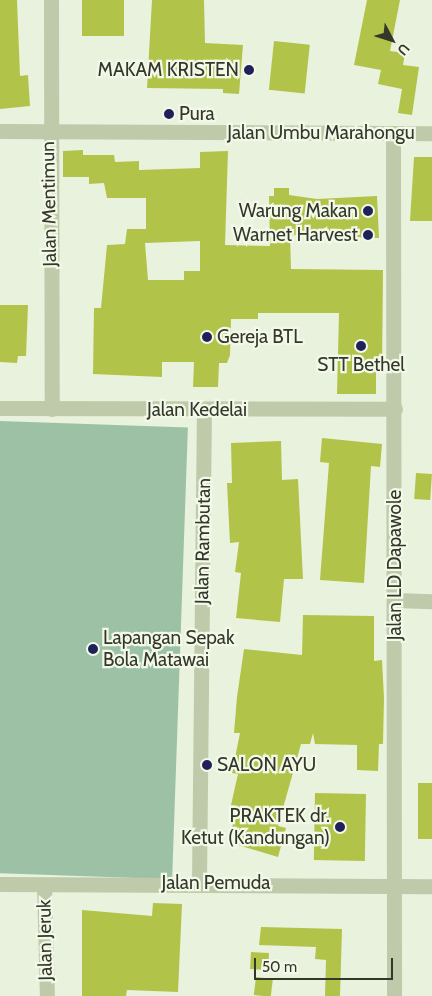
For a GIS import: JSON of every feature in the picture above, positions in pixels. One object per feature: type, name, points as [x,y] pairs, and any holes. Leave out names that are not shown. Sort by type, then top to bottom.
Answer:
[{"type":"street","name":"Jalan Mentimun","points":[[51,0],[48,132],[52,409]]},
{"type":"street","name":"Jalan Umbu Marahongu","points":[[0,131],[432,133]]},
{"type":"street","name":"Jalan LD Dapawole","points":[[393,134],[395,408],[394,996]]},
{"type":"street","name":"Jalan Kedelai","points":[[0,408],[204,410],[395,408]]},
{"type":"street","name":"Jalan Rambutan","points":[[199,882],[204,410]]},
{"type":"street","points":[[395,600],[432,601]]},
{"type":"street","name":"Jalan Pemuda","points":[[0,884],[199,882],[432,886]]},
{"type":"street","name":"Jalan Jeruk","points":[[44,884],[46,996]]},
{"type":"green space","name":"Lapangan Sepak Bola Matawai","points":[[0,421],[188,428],[172,879],[0,873]]},
{"type":"building","points":[[0,0],[17,0],[20,76],[28,75],[30,106],[0,109]]},
{"type":"building","points":[[82,0],[124,0],[124,36],[82,36]]},
{"type":"building","points":[[152,0],[204,0],[205,43],[243,45],[239,94],[223,93],[223,89],[147,88]]},
{"type":"building","points":[[367,0],[400,0],[390,51],[405,53],[403,65],[419,67],[412,115],[398,113],[402,89],[378,84],[381,70],[354,65]]},
{"type":"building","points":[[274,41],[310,45],[305,93],[269,90]]},
{"type":"building","points":[[83,150],[83,155],[114,155],[115,162],[139,161],[139,170],[200,168],[200,152],[228,151],[225,245],[270,246],[269,196],[274,196],[274,188],[289,188],[289,195],[317,199],[377,196],[379,238],[290,235],[291,269],[383,270],[382,372],[376,372],[376,394],[337,394],[339,313],[258,313],[258,319],[231,319],[230,355],[227,363],[219,363],[218,387],[193,387],[194,362],[162,362],[162,377],[93,374],[94,308],[101,308],[107,245],[125,244],[127,229],[146,229],[146,198],[107,198],[104,183],[89,184],[89,177],[63,177],[63,151]],"holes":[[[200,241],[200,271],[184,271],[184,280],[148,280],[145,243]]]},
{"type":"building","points":[[414,157],[432,157],[432,221],[410,221]]},
{"type":"building","points":[[0,305],[28,305],[26,356],[18,356],[17,363],[0,362]]},
{"type":"building","points":[[322,438],[382,444],[380,467],[371,466],[364,583],[320,580],[329,463],[320,462]]},
{"type":"building","points":[[281,441],[282,480],[298,479],[303,579],[284,579],[280,622],[236,618],[241,573],[235,572],[239,542],[230,543],[227,483],[232,483],[231,443]]},
{"type":"building","points":[[416,473],[432,474],[430,500],[414,499]]},
{"type":"building","points":[[303,615],[374,616],[374,661],[382,660],[384,698],[383,744],[379,744],[378,771],[357,770],[357,745],[315,744],[313,733],[310,744],[301,744],[278,826],[286,828],[278,857],[228,842],[238,806],[231,805],[238,774],[232,773],[240,733],[234,733],[237,697],[244,649],[302,655]]},
{"type":"building","points":[[418,783],[432,783],[432,839],[418,839]]},
{"type":"building","name":"PRAKTEK dr. Ketut (Kandungan)","points":[[315,793],[366,794],[365,861],[314,860]]},
{"type":"building","points":[[153,903],[182,904],[178,992],[127,990],[126,996],[82,996],[82,910],[152,916]]},
{"type":"building","points":[[261,927],[342,929],[340,996],[325,996],[326,960],[315,959],[316,947],[259,945]]},
{"type":"building","points":[[251,952],[269,953],[268,970],[250,969]]},
{"type":"building","points":[[256,977],[273,979],[271,996],[254,995]]},
{"type":"place","name":"MAKAM KRISTEN","points":[[249,70]]},
{"type":"place","name":"Pura","points":[[169,114]]},
{"type":"place","name":"Warung Makan","points":[[368,211]]},
{"type":"place","name":"Warnet Harvest","points":[[368,235]]},
{"type":"place","name":"Gereja BTL","points":[[207,337]]},
{"type":"place","name":"STT Bethel","points":[[361,346]]},
{"type":"place","name":"Lapangan Sepak Bola Matawai","points":[[93,649]]},
{"type":"place","name":"SALON AYU","points":[[207,765]]},
{"type":"place","name":"PRAKTEK dr. Ketut (Kandungan)","points":[[340,827]]}]
